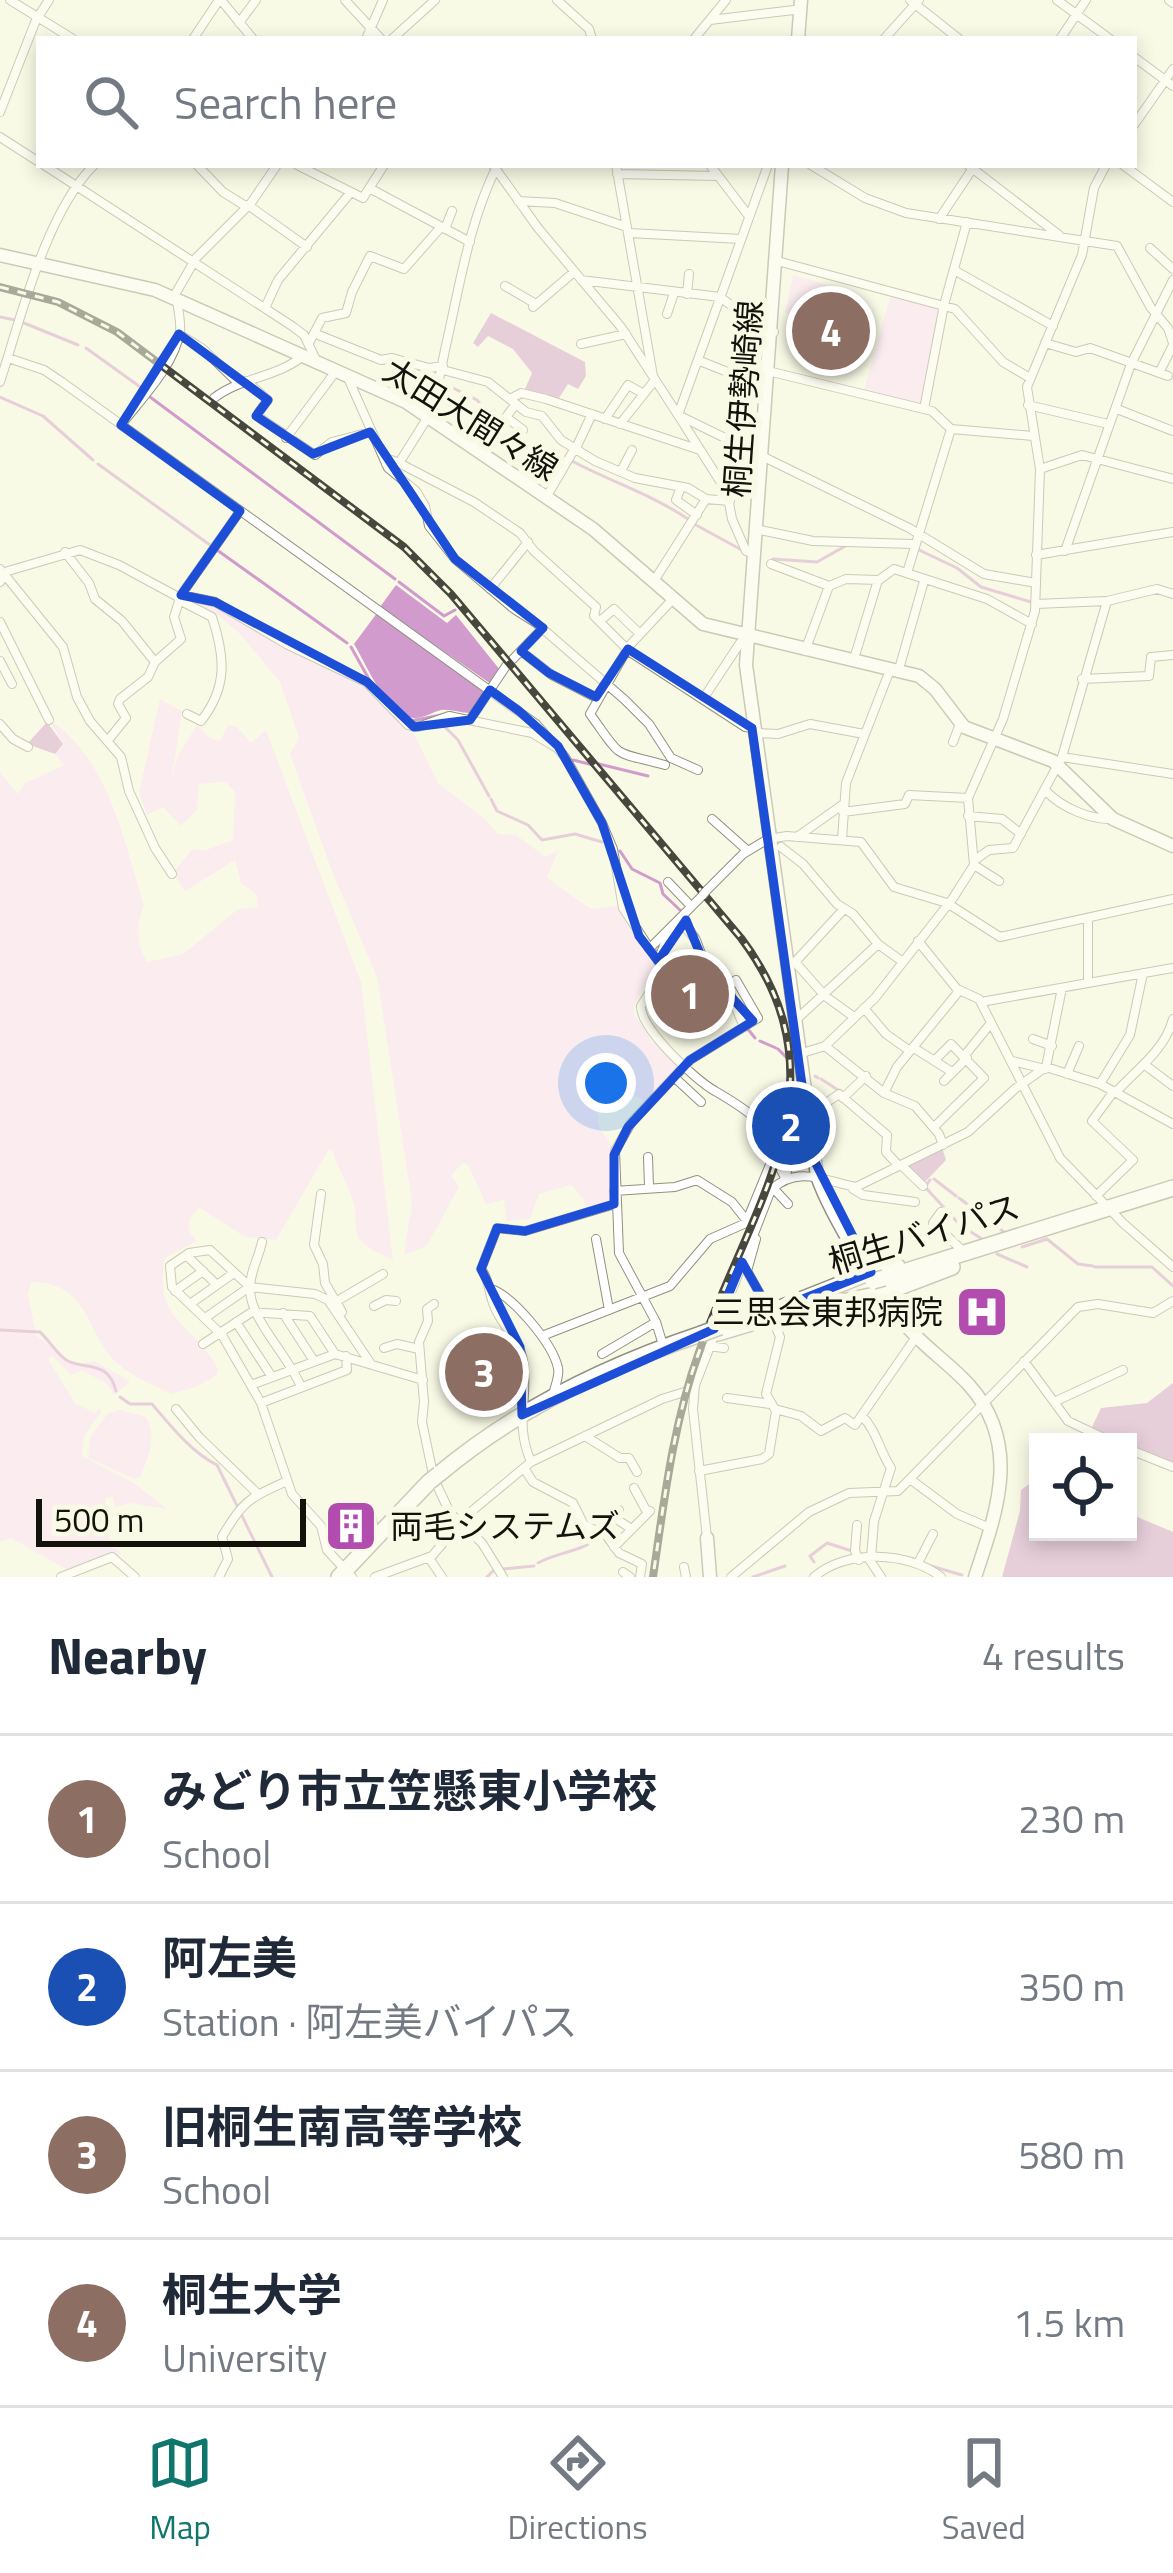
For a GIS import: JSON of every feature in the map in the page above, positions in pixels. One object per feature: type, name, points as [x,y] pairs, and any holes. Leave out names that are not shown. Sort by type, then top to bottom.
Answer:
[{"type":"highway","name":"桐生バイパス","points":[[880,1281],[1173,1191]]},
{"type":"highway","name":"桐生バイパス","points":[[344,1574],[435,1480],[554,1397],[665,1349],[1111,1212]]},
{"type":"highway","points":[[880,1281],[963,1251],[1015,1239]]},
{"type":"highway","name":"桐生バイパス","points":[[521,1418],[665,1349]]},
{"type":"highway","name":"桐生バイパス","points":[[344,1574],[435,1480]]},
{"type":"main road","points":[[797,3],[797,36]]},
{"type":"main road","name":"桐生伊勢崎線","points":[[746,639],[760,530],[765,387],[781,262],[785,168]]},
{"type":"main road","name":"桐生伊勢崎線","points":[[785,168],[772,372],[746,639],[755,730],[792,962],[796,1021]]},
{"type":"main road","name":"太田大間々線","points":[[0,255],[140,286],[306,350],[317,363],[427,415],[548,496],[703,624],[746,639],[895,668],[928,682],[960,724],[1059,760],[1113,819],[1173,846]]},
{"type":"main road","name":"桐生伊勢崎線","points":[[774,841],[796,1021]]},
{"type":"main road","points":[[796,1021],[820,1176],[830,1206],[916,1337],[984,1401],[997,1437],[1003,1470],[978,1577]]},
{"type":"main road","points":[[800,1053],[820,1176]]},
{"type":"main road","points":[[880,1281],[913,1325],[972,1380],[1003,1436],[1004,1502],[978,1577]]},
{"type":"main road","points":[[706,1538],[710,1577]]},
{"type":"street","points":[[10,0],[68,36]]},
{"type":"street","points":[[0,112],[37,18],[50,0]]},
{"type":"street","points":[[196,36],[220,0],[251,36]]},
{"type":"street","points":[[239,23],[256,0]]},
{"type":"street","points":[[345,0],[369,34]]},
{"type":"street","points":[[369,34],[383,0]]},
{"type":"street","points":[[395,36],[435,0]]},
{"type":"street","points":[[557,0],[589,28],[591,36]]},
{"type":"street","points":[[697,36],[726,0]]},
{"type":"street","points":[[1057,0],[1096,35]]},
{"type":"street","points":[[1062,36],[1086,0]]},
{"type":"street","points":[[886,36],[914,2],[955,36]]},
{"type":"street","points":[[710,20],[797,3]]},
{"type":"street","points":[[1137,59],[1169,83]]},
{"type":"street","points":[[1137,121],[1169,83],[1173,69]]},
{"type":"street","points":[[0,137],[36,161]]},
{"type":"street","points":[[47,168],[292,326],[306,350]]},
{"type":"street","points":[[0,382],[37,265],[75,185],[91,168]]},
{"type":"street","points":[[200,168],[227,195],[307,247]]},
{"type":"street","points":[[121,425],[163,368],[179,334],[175,299],[194,261],[248,206],[275,168]]},
{"type":"street","points":[[303,168],[363,198],[382,168]]},
{"type":"street","points":[[399,463],[427,415],[443,368],[470,242],[495,168]]},
{"type":"street","points":[[497,168],[518,201],[627,334],[730,501],[732,519],[746,551],[752,553]]},
{"type":"street","points":[[712,168],[749,217]]},
{"type":"street","points":[[678,415],[767,168]]},
{"type":"street","points":[[816,168],[875,203],[939,219],[1117,245],[1173,344],[1163,375],[1090,349],[1076,352],[1045,343]]},
{"type":"street","points":[[939,219],[971,168]]},
{"type":"street","points":[[975,168],[1060,236]]},
{"type":"street","points":[[999,881],[974,863],[968,798],[995,739],[1036,604],[1040,469],[1028,405],[1030,378],[1087,240],[1094,188],[1104,168]]},
{"type":"street","points":[[1127,168],[1173,202]]},
{"type":"street","points":[[620,424],[654,378],[617,170],[718,176]]},
{"type":"street","points":[[371,189],[470,242]]},
{"type":"street","points":[[265,308],[278,280],[351,193]]},
{"type":"street","points":[[518,201],[555,203],[628,230],[741,239]]},
{"type":"street","points":[[214,398],[242,382],[274,373],[306,350],[322,318],[346,313],[370,256],[404,269],[443,228],[452,211]]},
{"type":"street","points":[[924,409],[944,305],[967,222]]},
{"type":"street","points":[[1150,248],[1173,269]]},
{"type":"street","points":[[781,262],[944,305],[964,316],[1006,364],[1030,378]]},
{"type":"street","points":[[954,270],[1053,326]]},
{"type":"street","points":[[687,294],[689,274]]},
{"type":"street","points":[[505,286],[535,305],[578,276],[640,290],[722,297],[772,332]]},
{"type":"street","points":[[1065,551],[1131,364],[1173,280]]},
{"type":"street","points":[[667,314],[674,292]]},
{"type":"street","points":[[179,334],[268,400],[258,416],[316,455],[332,442],[370,432]]},
{"type":"street","points":[[316,334],[381,360],[443,368],[482,379],[542,416],[561,440],[620,471],[641,480],[681,486],[706,499],[730,501]]},
{"type":"street","points":[[581,344],[627,334]]},
{"type":"street","points":[[8,358],[44,370],[519,711],[558,746],[602,823],[613,850],[623,908],[658,961],[660,975],[642,1003],[641,1016],[652,1035],[714,1091],[734,1100],[776,1146],[747,1221],[710,1239],[672,1285],[542,1336]]},
{"type":"street","points":[[700,362],[765,387]]},
{"type":"street","points":[[772,372],[934,412],[951,429],[1033,436]]},
{"type":"street","points":[[286,439],[342,374],[386,464],[423,500],[429,526],[455,559],[543,628],[649,724],[666,766]]},
{"type":"street","points":[[605,418],[628,385],[644,394]]},
{"type":"street","points":[[523,430],[506,417],[522,393],[698,448]]},
{"type":"street","points":[[1028,405],[1108,424]]},
{"type":"street","points":[[1118,409],[1173,431]]},
{"type":"street","points":[[548,496],[592,414]]},
{"type":"street","points":[[678,415],[918,534],[984,574],[1036,583]]},
{"type":"street","points":[[907,573],[951,429]]},
{"type":"street","points":[[620,471],[632,450]]},
{"type":"street","points":[[1040,469],[1075,456],[1173,479]]},
{"type":"street","points":[[386,464],[393,460],[474,502],[528,542],[596,607],[594,616],[628,649],[746,728],[778,734],[810,724],[864,734]]},
{"type":"street","points":[[681,486],[676,501],[697,515]]},
{"type":"street","points":[[653,582],[706,499]]},
{"type":"street","points":[[109,739],[126,718],[118,703],[181,639],[174,617],[180,598],[240,511]]},
{"type":"street","points":[[760,530],[813,541],[914,544]]},
{"type":"street","points":[[1036,555],[1173,532]]},
{"type":"street","points":[[490,589],[528,542]]},
{"type":"street","points":[[172,874],[130,791],[121,757],[83,709],[63,647],[2,574],[83,550],[214,619],[224,655],[217,700],[201,721],[187,714]]},
{"type":"street","points":[[65,552],[95,599],[122,621],[154,662]]},
{"type":"street","points":[[771,565],[829,586],[846,579],[878,580]]},
{"type":"street","points":[[854,661],[878,580],[891,569],[987,599],[1032,624]]},
{"type":"street","points":[[842,839],[846,783],[895,668],[925,581]]},
{"type":"street","points":[[805,651],[829,586]]},
{"type":"street","points":[[1036,604],[1106,601],[1157,590],[1173,594]]},
{"type":"street","points":[[180,598],[215,602],[288,645],[366,682],[406,724],[418,728],[447,716],[508,726],[535,734],[555,749],[558,746]]},
{"type":"street","points":[[672,600],[628,649],[590,713],[607,742],[623,757],[698,770]]},
{"type":"street","points":[[800,1053],[825,1046],[864,1008],[948,904],[974,863],[989,850],[1011,849],[1059,760],[1106,601]]},
{"type":"street","points":[[600,621],[614,609],[640,634]]},
{"type":"street","points":[[0,622],[49,720]]},
{"type":"street","points":[[470,720],[510,663],[543,628]]},
{"type":"street","points":[[703,699],[746,639]]},
{"type":"street","points":[[521,651],[552,675],[597,698]]},
{"type":"street","points":[[1082,679],[1148,676],[1151,657],[1173,655]]},
{"type":"street","points":[[0,661],[12,684]]},
{"type":"street","points":[[508,726],[519,711]]},
{"type":"street","points":[[0,724],[28,747]]},
{"type":"street","points":[[953,742],[960,724]]},
{"type":"street","points":[[1059,760],[1173,773]]},
{"type":"street","points":[[1046,791],[1077,811],[1113,819]]},
{"type":"street","points":[[797,837],[843,808],[905,804],[910,794],[968,798]]},
{"type":"street","points":[[968,816],[1002,819],[1021,834]]},
{"type":"street","points":[[712,819],[746,852]]},
{"type":"street","points":[[649,949],[746,852],[797,837],[864,844],[894,887],[948,904],[1005,938],[1173,899]]},
{"type":"street","points":[[774,841],[803,864],[878,944],[903,962]]},
{"type":"street","points":[[723,881],[746,852]]},
{"type":"street","points":[[668,881],[689,904]]},
{"type":"street","points":[[665,932],[703,893]]},
{"type":"street","points":[[844,910],[792,962],[854,1017]]},
{"type":"street","points":[[1088,919],[1088,983]]},
{"type":"street","points":[[658,961],[668,936],[682,923],[696,940],[706,968],[727,986],[744,1028]]},
{"type":"street","points":[[918,941],[959,991],[981,1002],[1173,968]]},
{"type":"street","points":[[796,1021],[878,944]]},
{"type":"street","points":[[1100,1084],[1130,1036],[1143,973]]},
{"type":"street","points":[[665,1349],[619,1253],[614,1155],[620,1139],[686,1064],[759,1019],[736,980],[727,986]]},
{"type":"street","points":[[852,1187],[972,1130],[1046,1068],[1062,988]]},
{"type":"street","points":[[884,1093],[959,991]]},
{"type":"street","points":[[981,1002],[1057,1154],[1111,1212],[1173,1267]]},
{"type":"street","points":[[864,1008],[886,1034],[952,1072]]},
{"type":"street","points":[[1096,1196],[1133,1161],[1092,1121],[1115,1091],[1145,1065],[1168,1035],[1173,1018]]},
{"type":"street","points":[[944,1082],[991,1022]]},
{"type":"street","points":[[1033,1040],[1052,1046]]},
{"type":"street","points":[[934,1061],[949,1044],[984,1079],[934,1127]]},
{"type":"street","points":[[825,1046],[884,1093],[914,1104],[943,1145]]},
{"type":"street","points":[[1067,1074],[1079,1046]]},
{"type":"street","points":[[1012,1061],[1100,1084],[1173,1124]]},
{"type":"street","points":[[1145,1065],[1173,1087]]},
{"type":"street","points":[[843,1098],[866,1076]]},
{"type":"street","points":[[674,1077],[701,1102]]},
{"type":"street","points":[[811,1105],[839,1094],[887,1135],[886,1153],[923,1186]]},
{"type":"street","points":[[647,1157],[649,1187]]},
{"type":"street","points":[[706,1538],[694,1389],[773,1188],[786,1179],[820,1176],[862,1195],[915,1202]]},
{"type":"street","points":[[614,1191],[675,1187],[698,1180],[732,1202],[747,1221]]},
{"type":"street","points":[[773,1188],[788,1204]]},
{"type":"street","points":[[321,1194],[314,1243],[325,1283],[371,1364]]},
{"type":"street","points":[[615,1204],[525,1231],[497,1228],[481,1268],[494,1307],[520,1347],[524,1369],[521,1418],[533,1482],[573,1503],[584,1525],[606,1535],[614,1547],[643,1565],[640,1577]]},
{"type":"street","points":[[941,1212],[934,1222],[963,1251]]},
{"type":"street","points":[[699,1471],[766,1457],[773,1406],[766,1394],[780,1337],[747,1271],[757,1238],[754,1233]]},
{"type":"street","points":[[596,1239],[609,1310]]},
{"type":"street","points":[[262,1242],[250,1287],[254,1311],[301,1387]]},
{"type":"street","points":[[344,1574],[325,1547],[321,1526],[299,1504],[287,1481],[261,1402],[219,1333],[175,1291],[170,1266],[186,1255],[210,1250],[250,1287],[321,1296],[349,1328]]},
{"type":"street","points":[[186,1255],[218,1285]]},
{"type":"street","points":[[175,1291],[203,1271]]},
{"type":"street","points":[[190,1304],[234,1273]]},
{"type":"street","points":[[338,1301],[383,1274]]},
{"type":"street","points":[[366,1284],[376,1305],[396,1301]]},
{"type":"street","points":[[205,1318],[250,1287]]},
{"type":"street","points":[[491,1289],[506,1294],[542,1336],[559,1369],[554,1397]]},
{"type":"street","points":[[731,1577],[809,1512],[849,1493],[896,1492],[1081,1305],[1153,1313],[1173,1302]]},
{"type":"street","points":[[434,1304],[427,1309],[420,1335],[424,1439],[437,1488],[460,1524],[486,1547],[502,1577]]},
{"type":"street","points":[[203,1344],[254,1311],[283,1313],[310,1316],[335,1354]]},
{"type":"street","points":[[283,1313],[314,1361]]},
{"type":"street","points":[[236,1322],[272,1377]]},
{"type":"street","points":[[602,1354],[656,1322]]},
{"type":"street","points":[[727,1398],[773,1406],[801,1416],[821,1431],[845,1418],[855,1425],[916,1337]]},
{"type":"street","points":[[384,1348],[398,1344],[419,1349]]},
{"type":"street","points":[[251,1385],[335,1354],[423,1380]]},
{"type":"street","points":[[261,1402],[347,1370],[346,1356]]},
{"type":"street","points":[[1024,1360],[1073,1425],[1091,1433]]},
{"type":"street","points":[[1054,1402],[1123,1370]]},
{"type":"street","points":[[375,1577],[428,1558],[528,1465],[694,1389]]},
{"type":"street","points":[[176,1409],[257,1493]]},
{"type":"street","points":[[862,1415],[891,1468],[866,1559]]},
{"type":"street","points":[[585,1436],[620,1459],[629,1458],[637,1472]]},
{"type":"street","points":[[1137,1452],[1173,1467]]},
{"type":"street","points":[[910,1479],[957,1514],[992,1528]]},
{"type":"street","points":[[219,1577],[228,1559],[222,1537],[236,1510],[257,1493],[287,1481]]},
{"type":"street","points":[[614,1547],[648,1513],[634,1488]]},
{"type":"street","points":[[619,1510],[615,1518],[631,1528]]},
{"type":"street","points":[[370,1515],[376,1537]]},
{"type":"street","points":[[857,1525],[855,1551],[881,1577]]},
{"type":"street","points":[[918,1563],[933,1534]]},
{"type":"street","points":[[61,1577],[112,1557],[135,1577]]},
{"type":"street","points":[[428,1558],[442,1577]]},
{"type":"street","points":[[814,1577],[830,1564],[866,1559],[918,1563],[941,1577]]},
{"type":"highlighted area","points":[[179,334],[268,400],[256,416],[313,454],[370,432],[455,559],[543,628],[521,651],[549,673],[596,697],[628,649],[752,728],[812,1156],[871,1272],[770,1312],[742,1262],[714,1329],[522,1415],[520,1347],[481,1269],[497,1228],[525,1231],[614,1204],[614,1155],[628,1127],[690,1060],[753,1021],[707,970],[686,920],[658,961],[639,936],[602,823],[558,746],[519,711],[490,690],[470,720],[414,727],[367,682],[215,602],[181,595],[240,511],[121,425]]},
{"type":"shaded area","points":[[793,275],[842,289],[839,301],[808,292],[801,317],[785,313]]},
{"type":"shaded area","points":[[891,294],[940,307],[922,405],[863,393]]},
{"type":"shaded area","points":[[857,298],[862,300],[859,314],[875,320],[865,356],[858,353],[860,343],[852,340],[850,344],[828,343],[823,351],[786,340],[788,319],[833,331],[836,326],[849,328]]},
{"type":"shaded area","points":[[491,313],[585,362],[586,376],[578,389],[568,384],[559,398],[525,389],[532,373],[513,349],[488,336],[478,347],[473,343]]},
{"type":"shaded area","points":[[396,585],[447,623],[456,615],[500,670],[491,684],[380,607]]},
{"type":"shaded area","points":[[184,597],[213,604],[366,686],[411,728],[438,783],[498,834],[516,835],[546,857],[558,851],[547,878],[591,909],[617,906],[656,965],[634,1014],[651,1040],[679,1064],[645,1102],[608,1079],[598,1089],[599,1125],[612,1145],[611,1201],[585,1207],[571,1185],[539,1194],[530,1219],[506,1221],[504,1200],[486,1204],[463,1163],[451,1175],[459,1187],[427,1246],[404,1255],[412,1202],[377,977],[331,869],[290,754],[299,738],[280,682],[240,634],[214,612]]},
{"type":"shaded area","points":[[377,613],[485,692],[470,713],[441,710],[413,718],[394,708],[354,644]]},
{"type":"shaded area","points":[[160,699],[182,711],[172,778],[177,757],[197,725],[220,741],[228,725],[236,726],[251,743],[266,730],[361,982],[393,1260],[359,1238],[354,1204],[329,1149],[276,1240],[245,1237],[199,1207],[189,1221],[197,1241],[165,1258],[163,1280],[170,1309],[218,1369],[217,1375],[196,1387],[171,1394],[119,1365],[66,1291],[31,1282],[28,1294],[36,1335],[74,1365],[94,1361],[130,1381],[115,1395],[107,1384],[82,1370],[71,1375],[52,1356],[48,1359],[75,1403],[95,1413],[100,1408],[84,1436],[82,1456],[134,1483],[167,1509],[130,1503],[115,1507],[113,1497],[106,1498],[104,1519],[112,1548],[121,1555],[66,1569],[11,1538],[0,1542],[0,773],[18,794],[25,783],[64,765],[55,754],[63,744],[50,720],[70,737],[100,779],[121,829],[144,905],[138,934],[143,955],[147,962],[183,954],[238,909],[258,907],[256,894],[241,883],[235,860],[185,891],[173,873],[192,849],[206,850],[233,840],[235,792],[226,782],[199,784],[197,810],[181,826],[163,807],[147,815],[139,792]]},
{"type":"shaded area","points":[[47,722],[63,744],[55,754],[27,744]]},
{"type":"shaded area","points":[[942,1147],[946,1160],[925,1182],[905,1166]]},
{"type":"shaded area","points":[[1173,1383],[1173,1464],[1137,1449],[1137,1433],[1091,1429],[1101,1408],[1147,1403]]},
{"type":"shaded area","points":[[120,1410],[146,1417],[151,1432],[146,1462],[140,1477],[134,1479],[88,1458],[90,1437],[108,1413]]},
{"type":"shaded area","points":[[1029,1484],[1029,1541],[1137,1541],[1137,1517],[1173,1532],[1173,1577],[1002,1577],[1021,1490]]},
{"type":"waterway","points":[[0,317],[15,320]]},
{"type":"waterway","points":[[24,323],[78,345]]},
{"type":"waterway","points":[[86,348],[143,389]]},
{"type":"waterway","points":[[382,362],[403,371],[419,370],[437,380]]},
{"type":"waterway","points":[[443,383],[477,400],[498,425]]},
{"type":"waterway","points":[[146,394],[395,579]]},
{"type":"waterway","points":[[0,397],[43,416],[93,460]]},
{"type":"waterway","points":[[570,460],[688,519]]},
{"type":"waterway","points":[[98,464],[210,545]]},
{"type":"waterway","points":[[696,525],[740,549]]},
{"type":"waterway","points":[[773,559],[817,562],[849,544]]},
{"type":"waterway","points":[[917,549],[957,568],[981,587],[1031,602]]},
{"type":"waterway","points":[[217,550],[347,643]]},
{"type":"waterway","points":[[399,582],[444,616],[455,610]]},
{"type":"waterway","points":[[351,647],[370,681]]},
{"type":"waterway","points":[[410,721],[452,713]]},
{"type":"waterway","points":[[441,723],[458,740],[489,796]]},
{"type":"waterway","points":[[573,760],[593,765]]},
{"type":"waterway","points":[[595,763],[648,776]]},
{"type":"waterway","points":[[491,799],[497,811],[528,825],[542,840],[575,834],[602,842]]},
{"type":"waterway","points":[[620,851],[632,869],[660,883],[663,894],[680,910]]},
{"type":"waterway","points":[[687,921],[698,936]]},
{"type":"waterway","points":[[708,964],[726,982]]},
{"type":"waterway","points":[[747,1028],[755,1038]]},
{"type":"waterway","points":[[760,1041],[776,1048]]},
{"type":"waterway","points":[[778,1049],[788,1059]]},
{"type":"waterway","points":[[821,1079],[838,1090]]},
{"type":"waterway","points":[[934,1179],[956,1196]]},
{"type":"waterway","points":[[927,1184],[930,1180]]},
{"type":"waterway","points":[[926,1188],[960,1225],[982,1239]]},
{"type":"waterway","points":[[959,1198],[971,1207]]},
{"type":"waterway","points":[[974,1209],[1004,1232]]},
{"type":"waterway","points":[[1022,1247],[1047,1239],[1078,1264],[1093,1266]]},
{"type":"waterway","points":[[997,1254],[1027,1267]]},
{"type":"waterway","points":[[1095,1267],[1152,1267],[1173,1286]]},
{"type":"waterway","points":[[0,1330],[40,1332],[65,1359],[108,1374],[116,1391]]},
{"type":"waterway","points":[[120,1397],[130,1404],[152,1404],[190,1446],[217,1465],[272,1577]]},
{"type":"waterway","points":[[538,1563],[600,1536]]},
{"type":"waterway","points":[[814,1562],[810,1556],[827,1543],[852,1551]]},
{"type":"waterway","points":[[503,1569],[534,1566]]},
{"type":"waterway","points":[[753,1577],[785,1566]]},
{"type":"waterway","points":[[931,1566],[962,1575]]},
{"type":"waterway","points":[[487,1577],[494,1570]]},
{"type":"railway","points":[[0,287],[58,302],[117,332],[404,547],[451,594],[741,938],[773,992],[788,1044],[789,1095],[780,1145],[690,1379],[670,1463],[653,1577]]},
{"type":"place","name":"桐生大学","points":[[831,331]]},
{"type":"place","name":"みどり市立笠懸東小学校","points":[[690,994]]},
{"type":"place","name":"阿左美","points":[[791,1126]]},
{"type":"place","name":"三思会東邦病院","points":[[982,1312]]},
{"type":"place","name":"旧桐生南高等学校","points":[[484,1372]]},
{"type":"place","name":"両毛システムズ","points":[[351,1526]]}]
